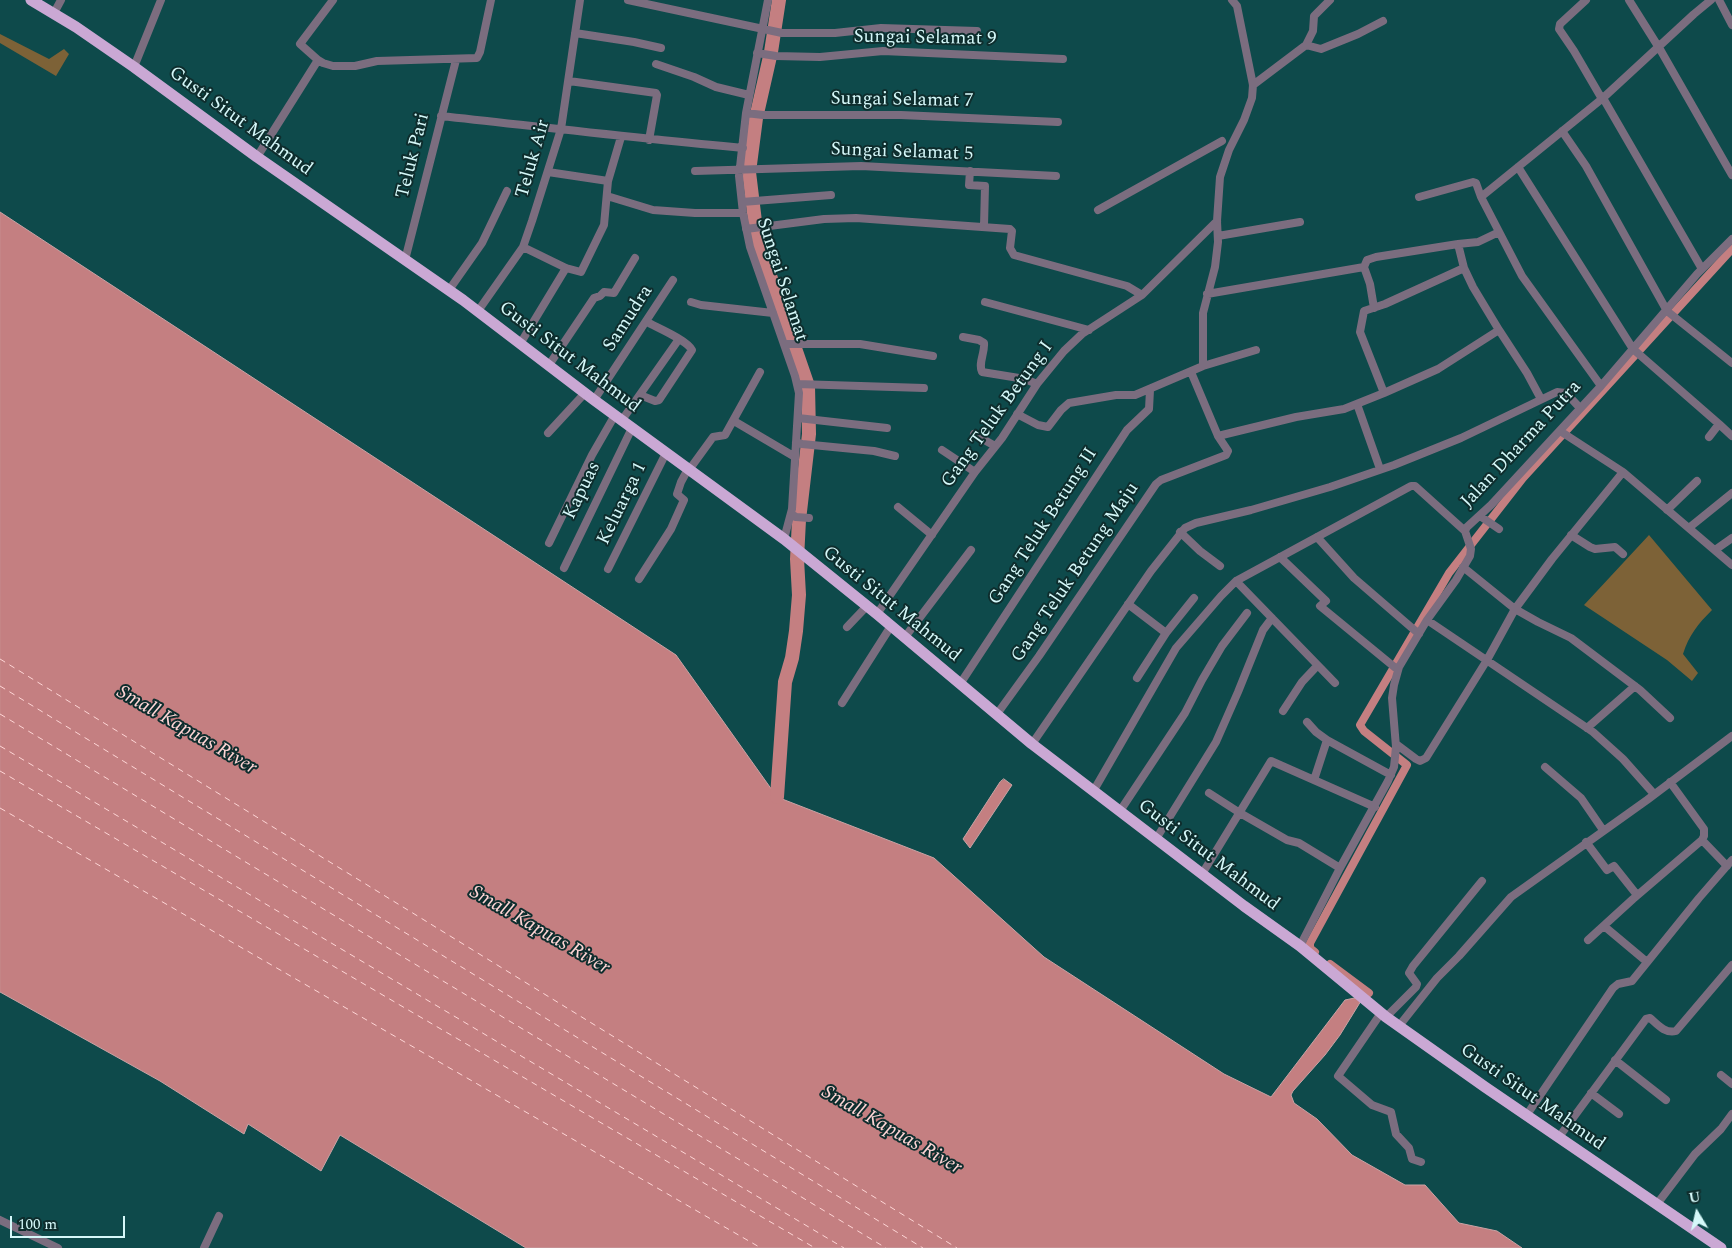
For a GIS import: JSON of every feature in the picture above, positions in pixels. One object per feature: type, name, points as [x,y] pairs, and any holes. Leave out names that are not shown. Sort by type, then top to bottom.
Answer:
[{"type":"highway","name":"Gusti Situt Mahmud","points":[[31,0],[76,26],[257,157],[449,290],[594,400],[787,542],[877,614],[1032,744],[1300,946],[1380,1012],[1526,1116],[1721,1248]]},
{"type":"street","points":[[54,13],[61,0]]},
{"type":"street","points":[[134,67],[161,0]]},
{"type":"street","points":[[333,0],[300,44],[323,63],[340,66],[355,66],[377,61],[477,58],[491,0]]},
{"type":"street","name":"Teluk Air","points":[[478,312],[522,247],[548,172],[561,129],[580,0]]},
{"type":"street","points":[[628,0],[782,33],[821,33],[889,28],[977,31]]},
{"type":"street","name":"Sungai Selamat","points":[[768,0],[766,29],[757,53],[749,95],[749,114],[743,148],[743,169],[749,202],[743,213],[749,229],[750,247],[773,313],[787,344],[800,384],[801,419],[799,443],[795,457],[800,517],[787,542]]},
{"type":"street","points":[[1203,366],[1203,313],[1215,267],[1220,177],[1229,150],[1244,120],[1252,98],[1253,84],[1240,16],[1232,0]]},
{"type":"street","points":[[1253,84],[1306,46],[1313,31],[1314,16],[1330,0]]},
{"type":"street","points":[[1586,0],[1560,24],[1559,29],[1574,50],[1702,269]]},
{"type":"street","points":[[1629,0],[1732,175]]},
{"type":"street","points":[[1481,197],[1602,99],[1711,0]]},
{"type":"street","points":[[1719,0],[1732,24]]},
{"type":"street","points":[[1306,46],[1321,49],[1383,21]]},
{"type":"street","points":[[575,34],[634,42],[661,48]]},
{"type":"street","name":"Sungai Selamat 9","points":[[757,53],[776,56],[820,57],[883,51],[1063,59]]},
{"type":"street","points":[[257,157],[318,60]]},
{"type":"street","name":"Teluk Pari","points":[[405,260],[456,60]]},
{"type":"street","points":[[656,64],[716,87],[749,95]]},
{"type":"street","points":[[569,81],[656,93],[649,140]]},
{"type":"street","name":"Sungai Selamat 7","points":[[749,114],[902,115],[1058,122]]},
{"type":"street","points":[[441,116],[649,140],[743,148]]},
{"type":"street","points":[[1562,132],[1586,166],[1668,312],[1732,363]]},
{"type":"street","points":[[522,247],[566,268],[579,273],[582,271],[604,225],[608,181],[621,137]]},
{"type":"street","points":[[1098,210],[1220,139],[1229,150]]},
{"type":"street","name":"Sungai Selamat 5","points":[[695,171],[861,166],[1056,176]]},
{"type":"street","points":[[1518,167],[1637,352],[1697,403],[1732,436]]},
{"type":"street","points":[[970,171],[969,185],[985,186],[984,226]]},
{"type":"street","points":[[548,172],[608,181]]},
{"type":"street","points":[[1419,197],[1473,182],[1476,183],[1481,197],[1522,276],[1601,386]]},
{"type":"street","points":[[449,290],[482,243],[507,191]]},
{"type":"street","points":[[749,202],[831,195]]},
{"type":"street","points":[[607,196],[653,210],[695,213],[743,213]]},
{"type":"street","points":[[749,229],[824,218],[856,218],[1011,229],[1010,248],[1014,255],[1127,286],[1142,294]]},
{"type":"street","name":"Gang Teluk Betung I","points":[[877,614],[1037,384],[1064,351],[1088,330],[1142,294],[1217,221]]},
{"type":"street","points":[[1218,236],[1300,222]]},
{"type":"street","points":[[1374,308],[1370,284],[1364,267],[1367,260],[1376,256],[1483,241],[1499,232]]},
{"type":"street","name":"Jalan Dharma Putra","points":[[1300,946],[1391,775],[1396,745],[1392,698],[1394,667],[1419,634],[1470,556],[1471,549],[1465,531],[1468,525],[1485,520],[1563,433],[1580,408],[1637,352],[1702,269],[1728,251],[1732,240]]},
{"type":"street","points":[[1458,244],[1464,268],[1473,287],[1528,373],[1541,400]]},
{"type":"street","points":[[549,366],[594,298],[604,292],[614,293],[635,258]]},
{"type":"street","points":[[1208,294],[1364,267]]},
{"type":"street","points":[[520,344],[566,268]]},
{"type":"street","points":[[1384,393],[1360,332],[1364,312],[1416,291],[1464,268]]},
{"type":"street","name":"Samudra","points":[[594,400],[673,280]]},
{"type":"street","points":[[691,302],[701,305],[773,313]]},
{"type":"street","points":[[985,302],[1088,330]]},
{"type":"street","points":[[640,395],[656,401],[660,399],[692,350],[691,346],[647,322]]},
{"type":"street","points":[[1191,372],[1218,436],[1296,417],[1344,409],[1395,389],[1438,369],[1499,330]]},
{"type":"street","points":[[963,337],[979,340],[984,343],[980,365],[982,372],[1025,379],[1037,384]]},
{"type":"street","points":[[549,544],[592,455],[619,418],[640,395],[679,339]]},
{"type":"street","points":[[787,344],[860,344],[933,356]]},
{"type":"street","points":[[1017,414],[1038,425],[1048,427],[1069,403],[1116,395],[1135,395],[1203,366],[1256,350]]},
{"type":"street","points":[[640,578],[671,529],[684,500],[677,494],[681,482],[713,437],[723,436],[734,421],[760,372]]},
{"type":"street","points":[[800,384],[924,388]]},
{"type":"street","name":"Gang Teluk Betung II","points":[[960,684],[1127,430],[1149,409],[1150,390]]},
{"type":"street","points":[[1032,744],[1128,604],[1180,532],[1190,525],[1251,510],[1330,487],[1380,469],[1461,438],[1557,392],[1564,392],[1580,408]]},
{"type":"street","points":[[548,433],[585,393]]},
{"type":"street","points":[[1357,404],[1380,469]]},
{"type":"street","points":[[801,419],[887,428]]},
{"type":"street","points":[[734,421],[795,457]]},
{"type":"street","points":[[1709,437],[1719,424]]},
{"type":"street","name":"Kapuas","points":[[564,568],[632,428]]},
{"type":"street","points":[[1563,433],[1623,472],[1690,527],[1732,565]]},
{"type":"street","points":[[974,434],[995,446]]},
{"type":"street","name":"Gang Teluk Betung Maju","points":[[997,714],[1039,656],[1156,484],[1161,480],[1226,455],[1228,451],[1218,436]]},
{"type":"street","points":[[799,443],[874,451],[895,456]]},
{"type":"street","points":[[942,450],[975,472]]},
{"type":"street","name":"Keluarga 1","points":[[608,570],[666,453]]},
{"type":"street","points":[[1396,745],[1420,761],[1426,758],[1487,660],[1515,609],[1623,472]]},
{"type":"street","points":[[1667,510],[1697,481]]},
{"type":"street","points":[[1094,790],[1176,648],[1236,581],[1413,485],[1465,531]]},
{"type":"street","points":[[1690,527],[1732,493]]},
{"type":"street","points":[[898,507],[932,535]]},
{"type":"street","points":[[1485,520],[1499,529]]},
{"type":"street","points":[[1180,532],[1200,551],[1220,566]]},
{"type":"street","points":[[1572,535],[1590,547],[1602,549],[1615,547],[1623,554]]},
{"type":"street","points":[[1316,537],[1354,578],[1419,634]]},
{"type":"street","points":[[1715,550],[1732,538]]},
{"type":"street","points":[[904,637],[971,550]]},
{"type":"street","points":[[1280,557],[1326,601],[1320,606],[1394,667]]},
{"type":"street","points":[[1463,567],[1515,609],[1571,638],[1635,686],[1670,718]]},
{"type":"street","points":[[1236,581],[1335,683]]},
{"type":"street","points":[[1137,678],[1166,633],[1194,598]]},
{"type":"street","points":[[1128,604],[1166,633]]},
{"type":"street","points":[[847,627],[867,606]]},
{"type":"street","points":[[1120,811],[1185,713],[1218,652],[1247,613]]},
{"type":"street","points":[[1156,839],[1216,742],[1263,630],[1272,618]]},
{"type":"street","points":[[1427,620],[1587,728],[1623,759],[1654,794]]},
{"type":"street","points":[[842,703],[891,626]]},
{"type":"street","points":[[1283,711],[1302,682],[1317,666]]},
{"type":"street","points":[[1587,728],[1635,686]]},
{"type":"street","points":[[1307,722],[1316,732],[1328,740],[1391,775]]},
{"type":"street","points":[[1399,1026],[1438,978],[1511,896],[1732,736]]},
{"type":"street","points":[[1314,780],[1328,740]]},
{"type":"street","points":[[1202,874],[1271,762],[1375,807]]},
{"type":"street","points":[[1545,767],[1581,798],[1603,830]]},
{"type":"street","points":[[1588,940],[1637,895],[1702,840],[1704,829],[1670,782]]},
{"type":"street","points":[[1209,793],[1287,840],[1299,843],[1340,868]]},
{"type":"street","points":[[1526,1116],[1613,988],[1618,984],[1631,982],[1730,863],[1702,840]]},
{"type":"street","points":[[1586,842],[1607,870],[1614,866],[1637,895]]},
{"type":"street","points":[[1420,1162],[1412,1159],[1409,1148],[1396,1134],[1391,1112],[1372,1105],[1338,1076],[1380,1012],[1416,986],[1417,984],[1409,973],[1413,966],[1482,880]]},
{"type":"street","points":[[1604,926],[1647,962]]},
{"type":"street","points":[[1559,1137],[1646,1019],[1650,1018],[1666,1031],[1676,1031],[1732,965]]},
{"type":"street","points":[[1615,1060],[1666,1100]]},
{"type":"street","points":[[1721,1075],[1732,1084]]},
{"type":"street","points":[[1591,1093],[1619,1114]]},
{"type":"street","points":[[1657,1204],[1694,1154],[1721,1129],[1732,1114]]},
{"type":"street","points":[[204,1248],[218,1216]]},
{"type":"street","points":[[1,1223],[58,1248]]},
{"type":"shaded area","points":[[0,34],[49,59],[64,49],[69,54],[56,76],[0,43]]},
{"type":"shaded area","points":[[1649,535],[1712,610],[1695,630],[1683,654],[1698,673],[1692,681],[1667,660],[1584,605]]},
{"type":"water","name":"Small Kapuas River","points":[[0,212],[676,655],[777,797],[934,858],[1044,957],[1224,1074],[1271,1097],[1345,1000],[1364,996],[1340,1035],[1293,1091],[1291,1095],[1294,1103],[1317,1119],[1352,1155],[1405,1185],[1425,1185],[1459,1223],[1497,1231],[1522,1248],[526,1248],[340,1135],[321,1171],[248,1124],[244,1134],[160,1081],[0,992]]},
{"type":"water","points":[[1004,779],[1012,785],[970,848],[963,839],[1000,782]]},
{"type":"waterway","points":[[777,797],[785,682],[792,658],[796,631],[799,595],[797,559],[799,520],[809,434],[808,386],[757,238],[749,172],[756,118],[771,52],[779,0]]},
{"type":"waterway","points":[[1315,952],[1310,948],[1310,943],[1407,765],[1364,731],[1360,725],[1449,573],[1523,478],[1732,249]]},
{"type":"waterway","points":[[1330,964],[1369,993],[1364,996]]},
{"type":"ferry route","points":[[0,659],[957,1248]]},
{"type":"ferry route","points":[[0,686],[923,1248]]},
{"type":"ferry route","points":[[0,714],[886,1248]]},
{"type":"ferry route","points":[[0,746],[844,1248]]},
{"type":"ferry route","points":[[0,771],[815,1248]]},
{"type":"ferry route","points":[[0,808],[761,1248]]}]
